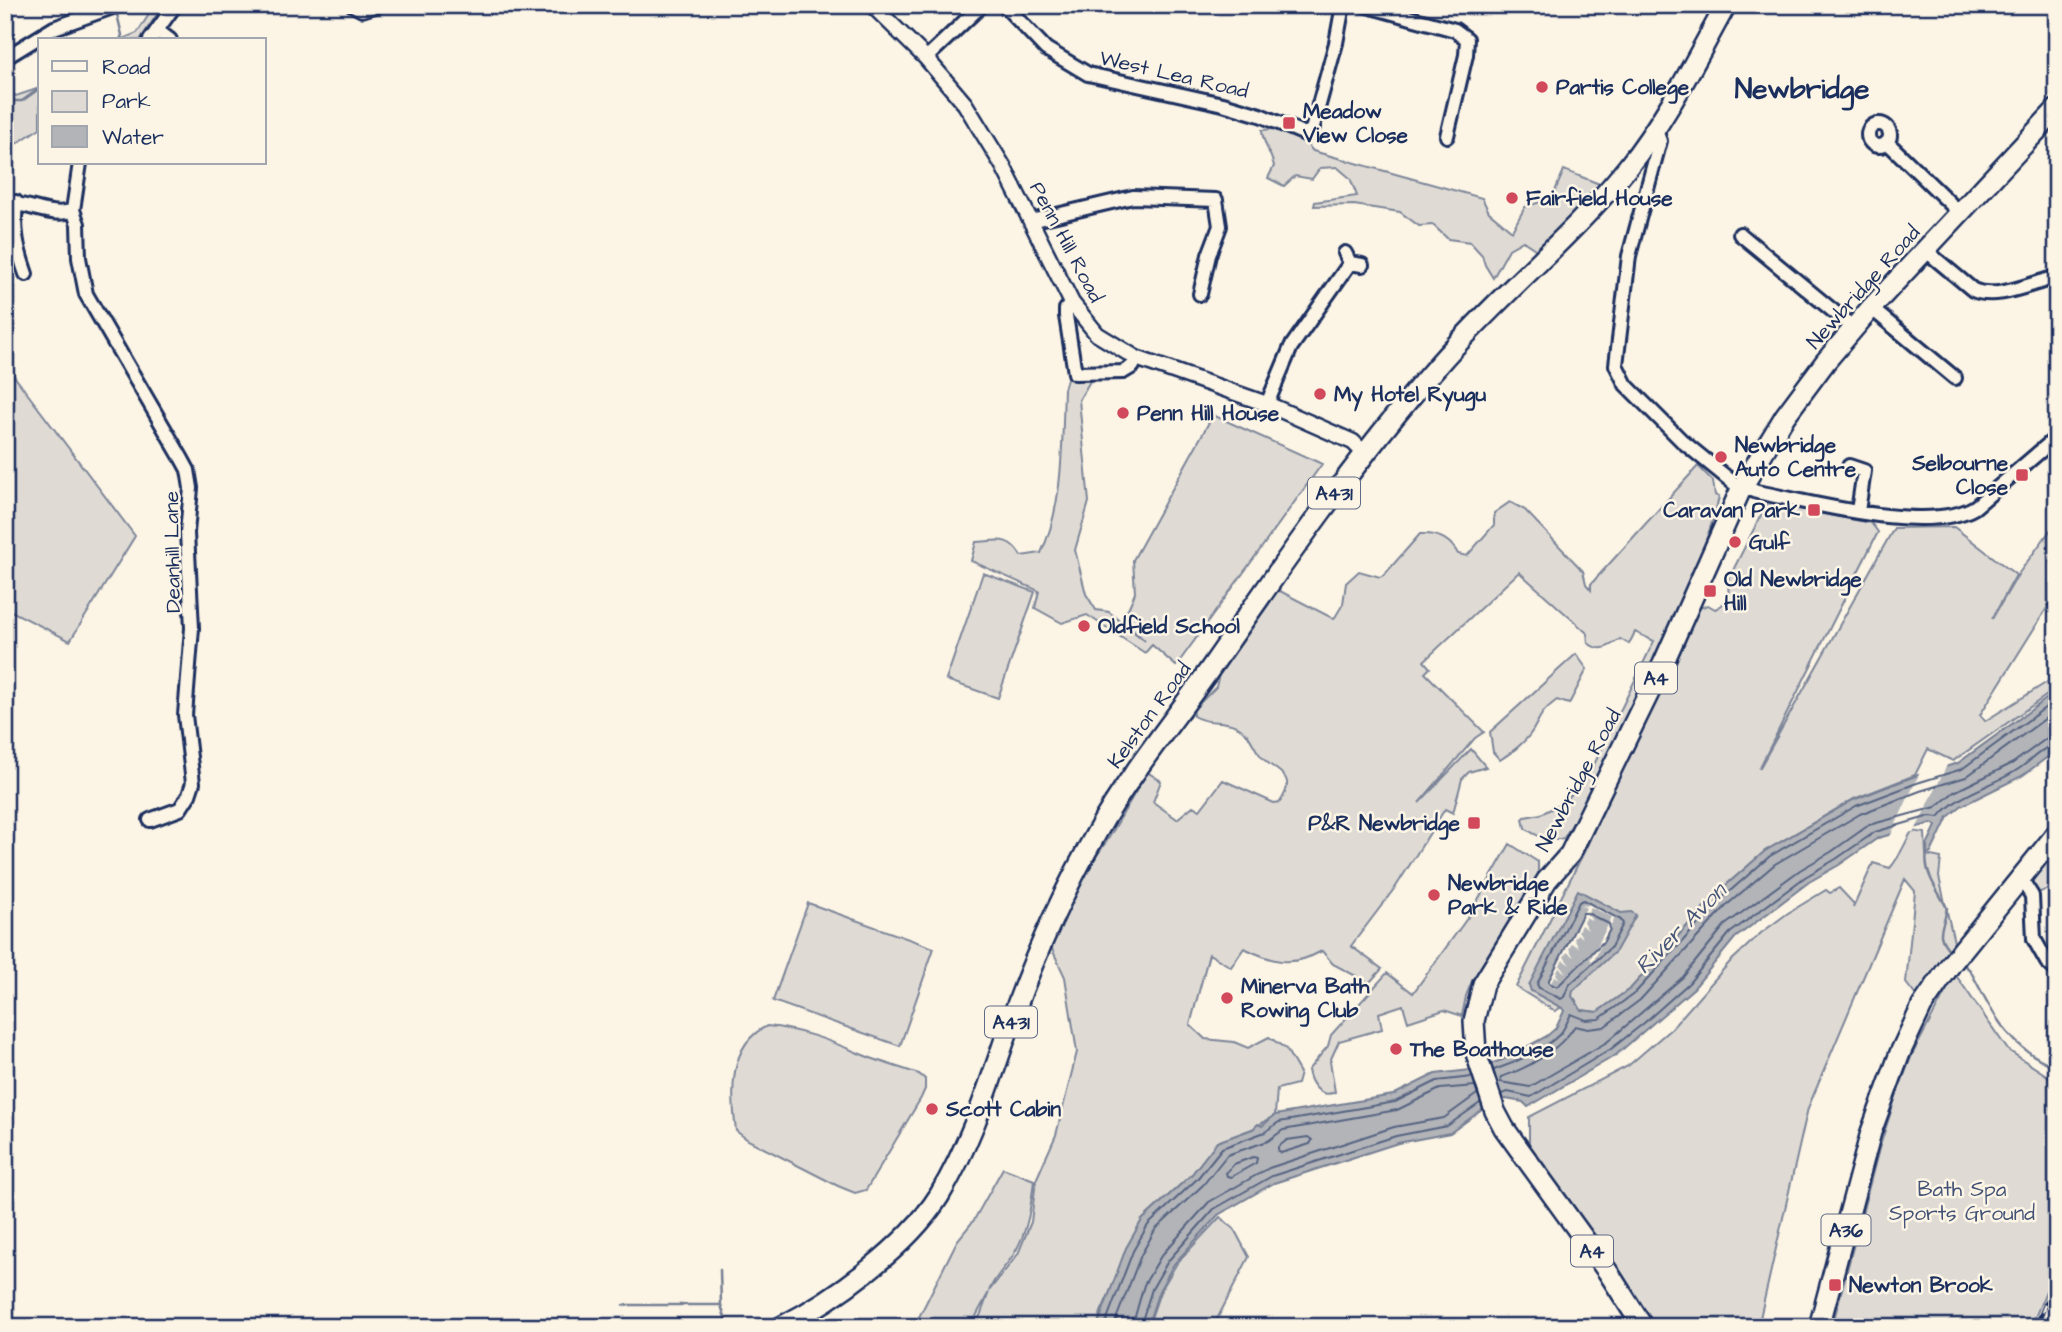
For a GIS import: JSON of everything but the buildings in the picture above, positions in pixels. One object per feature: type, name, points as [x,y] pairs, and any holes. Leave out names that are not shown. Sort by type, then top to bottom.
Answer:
[{"type":"main road","name":"A431","points":[[1654,131],[1726,5]]},
{"type":"main road","name":"Newbridge Road","points":[[1643,1327],[1608,1272],[1538,1178],[1495,1111],[1479,1066],[1474,1042],[1474,1021],[1483,984],[1547,880],[1570,853],[1668,653],[1742,487],[1785,416],[1871,308],[2057,109]]},
{"type":"main road","name":"Kelston Road","points":[[781,1327],[805,1315],[885,1257],[904,1240],[938,1198],[974,1128],[1013,1015],[1045,935],[1100,827],[1138,768],[1364,453],[1439,363],[1613,185],[1654,131]]},
{"type":"main road","name":"A36","points":[[1819,1327],[1871,1132],[1899,1054],[1922,1006],[1966,943],[2057,833]]},
{"type":"street","points":[[154,36],[175,5]]},
{"type":"street","points":[[353,5],[362,10],[378,5]]},
{"type":"street","name":"Penn Hill Road","points":[[872,5],[947,80],[983,131],[1072,303],[1097,334],[1136,358],[1267,404],[1353,442],[1364,453]]},
{"type":"street","points":[[926,58],[982,5]]},
{"type":"street","name":"West Lea Road","points":[[1004,5],[1046,49],[1087,74],[1223,104],[1260,115],[1306,134],[1312,130],[1336,43],[1343,5]]},
{"type":"street","points":[[1364,5],[1455,30],[1467,39],[1466,55],[1444,130]]},
{"type":"street","points":[[5,58],[54,28],[113,7]]},
{"type":"street","points":[[1654,131],[1660,141],[1629,256],[1616,365],[1626,385],[1682,442],[1742,487],[1757,492],[1858,511],[1921,519],[1945,518],[1965,513],[1981,503],[2057,437]]},
{"type":"street","points":[[1887,142],[1960,213]]},
{"type":"street","name":"Deanhill Lane","points":[[80,164],[73,209],[78,224],[82,280],[90,305],[182,459],[190,480],[187,533],[192,628],[185,715],[193,783],[180,809],[150,820]]},
{"type":"street","points":[[1031,221],[1133,197],[1216,200],[1220,226],[1200,294]]},
{"type":"street","points":[[26,274],[17,249],[10,203],[45,211],[67,212],[73,209]]},
{"type":"street","points":[[1740,234],[1855,328]]},
{"type":"street","points":[[1925,250],[1973,290],[1982,294],[1993,294],[2049,279]]},
{"type":"street","points":[[1267,404],[1291,347],[1352,260]]},
{"type":"street","points":[[1072,303],[1066,309],[1066,316],[1075,373],[1123,372],[1133,366],[1136,358]]},
{"type":"street","points":[[1871,308],[1955,379]]},
{"type":"street","points":[[1849,467],[1867,466],[1858,511]]},
{"type":"street","points":[[2020,877],[2032,896],[2034,939],[2047,962],[2057,971]]},
{"type":"green space","points":[[143,5],[163,5],[141,38],[125,38],[137,33],[148,16]]},
{"type":"green space","points":[[5,88],[16,96],[38,89],[38,129],[16,144],[5,143]]},
{"type":"green space","points":[[1273,129],[1305,142],[1313,151],[1482,198],[1489,212],[1512,231],[1525,207],[1552,198],[1564,170],[1602,185],[1541,253],[1523,241],[1509,249],[1493,278],[1482,255],[1470,242],[1448,239],[1433,225],[1419,226],[1400,212],[1354,205],[1314,206],[1315,202],[1357,196],[1350,178],[1337,167],[1320,168],[1312,179],[1295,176],[1284,186],[1268,178],[1274,166],[1262,130]]},
{"type":"green space","points":[[5,364],[135,536],[70,641],[5,608]]},
{"type":"green space","points":[[1075,373],[1093,376],[1079,400],[1089,502],[1075,550],[1086,594],[1096,610],[1109,612],[1145,641],[1123,620],[1135,593],[1133,560],[1213,415],[1322,464],[1176,666],[1152,645],[1145,653],[1087,615],[1062,623],[1035,608],[1039,591],[971,561],[976,542],[1007,542],[1017,549],[1021,556],[1041,553],[1049,534],[1058,494],[1064,389],[1067,379]]},
{"type":"green space","points":[[1698,466],[1713,481],[1715,495],[1719,497],[1706,541],[1610,756],[1564,838],[1548,839],[1539,836],[1525,828],[1523,819],[1563,803],[1588,777],[1654,641],[1635,632],[1629,644],[1620,639],[1604,648],[1592,646],[1588,643],[1587,633],[1519,572],[1424,661],[1430,668],[1425,673],[1484,732],[1475,738],[1419,803],[1471,749],[1486,767],[1469,772],[1462,779],[1453,813],[1445,809],[1397,885],[1351,946],[1382,969],[1369,983],[1333,964],[1322,951],[1301,960],[1282,961],[1244,948],[1231,967],[1209,954],[1190,1025],[1205,1039],[1234,1042],[1248,1048],[1269,1037],[1286,1049],[1300,1073],[1297,1084],[1277,1089],[1275,1115],[1252,1129],[1217,1142],[1192,1174],[1142,1220],[1101,1312],[1097,1327],[971,1327],[980,1316],[989,1292],[975,1318],[965,1327],[914,1327],[957,1241],[974,1220],[1003,1168],[1034,1180],[1023,1236],[989,1291],[1018,1254],[1031,1222],[1036,1180],[1056,1135],[1077,1052],[1065,977],[1051,947],[1074,890],[1110,836],[1147,772],[1161,781],[1153,802],[1177,819],[1193,806],[1200,810],[1223,780],[1274,803],[1280,802],[1285,792],[1286,779],[1265,761],[1241,729],[1231,724],[1193,716],[1194,709],[1216,687],[1228,652],[1257,619],[1272,592],[1280,591],[1334,619],[1343,604],[1346,583],[1359,571],[1380,577],[1385,574],[1420,534],[1432,534],[1442,538],[1451,544],[1458,554],[1467,556],[1494,525],[1494,513],[1510,502],[1525,510],[1583,571],[1586,584],[1591,590],[1591,584]]},
{"type":"green space","points":[[1767,503],[1871,523],[1878,532],[1759,769],[1894,528],[1954,527],[2016,575],[1992,619],[2019,573],[2057,521],[2057,592],[1980,715],[1985,721],[2057,676],[2057,688],[1953,761],[1928,749],[1915,775],[1854,799],[1765,851],[1717,893],[1631,988],[1597,1012],[1581,1010],[1575,999],[1555,1011],[1516,987],[1585,850],[1696,609],[1708,605],[1715,609],[1725,601],[1728,594],[1727,582]]},
{"type":"green space","points":[[983,573],[1035,592],[998,698],[946,680]]},
{"type":"green space","points":[[1576,654],[1587,669],[1569,704],[1557,700],[1552,704],[1526,739],[1500,760],[1493,752],[1490,732]]},
{"type":"green space","points":[[1912,831],[1925,833],[1926,855],[1941,858],[1939,877],[1954,942],[1917,997],[1906,983],[1915,891],[1905,879],[1808,1108],[1758,1327],[1653,1327],[1617,1271],[1529,1149],[1529,1117],[1628,1066],[1672,1028],[1729,963],[1761,933],[1788,913],[1826,890],[1830,893],[1839,888],[1854,904],[1853,908],[1873,863],[1890,868]]},
{"type":"green space","points":[[2057,842],[2057,875],[2049,889],[2034,894],[2029,883]]},
{"type":"green space","points":[[1510,844],[1538,862],[1538,874],[1472,981],[1462,1016],[1444,1010],[1408,1022],[1403,1005],[1379,1013],[1382,1029],[1339,1041],[1330,1061],[1335,1092],[1320,1092],[1313,1085],[1308,1070],[1328,1046],[1331,1035],[1387,973],[1413,993],[1468,917]]},
{"type":"green space","points":[[808,903],[934,948],[900,1046],[773,1001]]},
{"type":"green space","name":"Bath Spa Sports Ground","points":[[1955,974],[2008,1050],[2057,1082],[2057,1265],[2031,1327],[1832,1327],[1879,1149],[1896,1096],[1912,1055]]},
{"type":"green space","points":[[767,1026],[824,1039],[919,1074],[925,1079],[921,1098],[866,1190],[855,1193],[838,1186],[748,1140],[736,1131],[733,1087],[739,1058],[754,1034]]},
{"type":"green space","points":[[1220,1217],[1234,1229],[1249,1257],[1213,1327],[1148,1327],[1160,1292],[1177,1263]]},
{"type":"water","points":[[2057,691],[2057,750],[2022,776],[1961,806],[1948,817],[1931,853],[1927,854],[1927,845],[1936,826],[1932,823],[1878,838],[1809,882],[1735,938],[1694,988],[1616,1055],[1528,1107],[1523,1102],[1506,1099],[1486,1107],[1450,1133],[1398,1143],[1274,1183],[1218,1215],[1174,1264],[1159,1291],[1147,1327],[1097,1327],[1126,1248],[1142,1220],[1192,1174],[1217,1142],[1253,1129],[1258,1124],[1262,1126],[1275,1115],[1393,1095],[1435,1074],[1471,1070],[1502,1060],[1547,1036],[1556,1028],[1564,1011],[1531,991],[1529,985],[1578,890],[1621,913],[1631,912],[1636,915],[1616,951],[1573,991],[1572,996],[1581,1010],[1597,1012],[1631,988],[1717,893],[1765,851],[1853,800],[1958,763]]},
{"type":"pier","points":[[1948,763],[1915,831],[1889,839],[1921,770]]},
{"type":"pier","points":[[1589,903],[1616,916],[1593,961],[1590,960],[1612,917],[1591,907],[1587,913],[1592,921],[1586,917],[1583,922],[1588,930],[1581,925],[1578,931],[1583,938],[1577,934],[1574,939],[1579,948],[1572,943],[1569,949],[1574,957],[1567,952],[1564,957],[1570,965],[1563,960],[1560,965],[1566,973],[1559,968],[1556,974],[1561,981],[1555,976],[1550,984],[1556,989],[1547,984],[1586,908],[1581,905],[1587,906]]},
{"type":"waterway","points":[[116,10],[121,38]]},
{"type":"waterway","points":[[5,101],[22,101],[38,89]]},
{"type":"waterway","name":"Newton Brook","points":[[1927,853],[1929,874],[1947,908],[1941,935],[1951,952]]},
{"type":"waterway","name":"Newton Brook","points":[[1963,964],[1970,970],[1995,1015],[2014,1040],[2040,1059],[2057,1067]]},
{"type":"waterway","points":[[720,1270],[721,1305]]},
{"type":"waterway","points":[[623,1305],[721,1305],[728,1327]]},
{"type":"railway","points":[[2036,1327],[2057,1276]]},
{"type":"place","name":"Partis College","points":[[1542,87]]},
{"type":"place","name":"Meadow View Close","points":[[1289,123]]},
{"type":"place","name":"Fairfield House","points":[[1512,198]]},
{"type":"place","name":"My Hotel Ryugu","points":[[1320,394]]},
{"type":"place","name":"Penn Hill House","points":[[1123,413]]},
{"type":"place","name":"Newbridge Auto Centre","points":[[1721,457]]},
{"type":"place","name":"Selbourne Close","points":[[2022,475]]},
{"type":"place","name":"Caravan Park","points":[[1814,510]]},
{"type":"place","name":"Gulf","points":[[1735,542]]},
{"type":"place","name":"Old Newbridge Hill","points":[[1710,591]]},
{"type":"place","name":"Oldfield School","points":[[1084,626]]},
{"type":"place","name":"P&R Newbridge","points":[[1474,823]]},
{"type":"place","name":"Newbridge Park & Ride","points":[[1434,895]]},
{"type":"place","name":"Minerva Bath Rowing Club","points":[[1227,998]]},
{"type":"place","name":"The Boathouse","points":[[1396,1049]]},
{"type":"place","name":"Scott Cabin","points":[[932,1109]]},
{"type":"place","name":"Newton Brook","points":[[1835,1285]]},
{"type":"district","name":"Newbridge","points":[[1802,88]]},
{"type":"water label","name":"River Avon","points":[[1680,928]]}]
